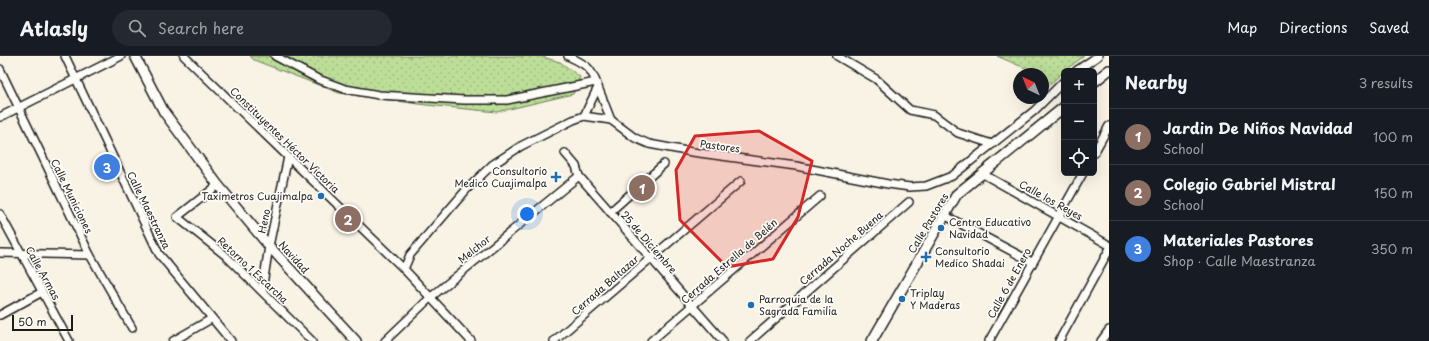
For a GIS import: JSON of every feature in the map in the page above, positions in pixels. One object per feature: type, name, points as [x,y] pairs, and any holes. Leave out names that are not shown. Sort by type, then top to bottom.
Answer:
[{"type":"street","name":"Calle Maestranza","points":[[65,56],[159,254],[211,319],[231,341]]},
{"type":"street","points":[[0,117],[121,56]]},
{"type":"street","name":"Navidad","points":[[135,56],[164,112],[218,185],[269,246],[356,341]]},
{"type":"street","name":"Constituyentes Héctor Victoria","points":[[185,56],[404,269],[471,341]]},
{"type":"street","points":[[275,56],[318,79],[345,89],[379,95],[464,100],[507,100],[597,85]]},
{"type":"street","points":[[568,56],[588,66],[611,120]]},
{"type":"street","points":[[837,56],[876,79],[910,110],[934,115],[958,133],[992,144]]},
{"type":"street","points":[[1080,68],[1098,56]]},
{"type":"street","name":"Calle Municiones","points":[[0,69],[90,254],[132,328]]},
{"type":"street","points":[[1097,80],[1109,70]]},
{"type":"street","name":"Pastores","points":[[584,116],[611,120],[635,138],[649,144],[692,152],[796,166],[910,187],[926,186],[952,176],[1034,111],[1061,84]]},
{"type":"street","points":[[404,269],[410,255],[467,189],[492,166],[521,146],[584,116],[597,85]]},
{"type":"street","name":"Calle Pastores","points":[[872,341],[957,194],[1061,109]]},
{"type":"street","points":[[1097,148],[1109,126]]},
{"type":"street","name":"25 de Diciembre","points":[[566,153],[576,166],[579,176],[723,341]]},
{"type":"street","name":"Heno","points":[[262,290],[269,246],[288,157]]},
{"type":"street","points":[[610,212],[664,164]]},
{"type":"street","name":"Calle los Reyes","points":[[983,174],[1059,215],[1109,245]]},
{"type":"street","name":"Melchor","points":[[385,341],[431,297],[579,176]]},
{"type":"street","name":"Calle 6 de Enero","points":[[989,341],[1081,176]]},
{"type":"street","name":"Cerrada Baltazar","points":[[554,341],[741,181]]},
{"type":"street","name":"Retorno 1 Escarcha","points":[[218,185],[177,217],[225,255],[312,341]]},
{"type":"street","name":"Cerrada Estrella de Belén","points":[[651,341],[820,196]]},
{"type":"street","name":"Cerrada Noche Buena","points":[[750,341],[909,202]]},
{"type":"street","name":"Calle Armas","points":[[0,214],[69,341]]},
{"type":"street","points":[[944,215],[1032,262]]},
{"type":"street","points":[[1058,341],[1109,250]]},
{"type":"street","points":[[0,253],[90,254]]},
{"type":"street","points":[[0,315],[42,292]]},
{"type":"street","points":[[172,341],[211,319]]},
{"type":"street","points":[[1101,341],[1109,330]]},
{"type":"highlighted area","points":[[759,131],[812,161],[798,217],[773,259],[727,267],[680,220],[676,170],[695,136]]},
{"type":"green space","points":[[250,56],[539,56],[560,62],[580,77],[573,94],[497,112],[426,105],[339,93],[254,60]]},
{"type":"green space","points":[[997,56],[1084,56],[1068,68],[1061,68],[1061,74],[1049,85],[1049,68],[1025,68]]},
{"type":"place","name":"Materiales Pastores","points":[[107,167]]},
{"type":"place","name":"Consultorio Medico Cuajimalpa","points":[[556,177]]},
{"type":"place","name":"Jardin De Niños Navidad","points":[[642,188]]},
{"type":"place","name":"Taximetros Cuajimalpa","points":[[321,196]]},
{"type":"place","name":"Colegio Gabriel Mistral","points":[[348,219]]},
{"type":"place","name":"Centro Educativo Navidad","points":[[941,228]]},
{"type":"place","name":"Consultorio Medico Shadai","points":[[926,257]]},
{"type":"place","name":"Triplay Y Maderas","points":[[902,299]]},
{"type":"place","name":"Parroquia de la Sagrada Familia","points":[[751,305]]}]
